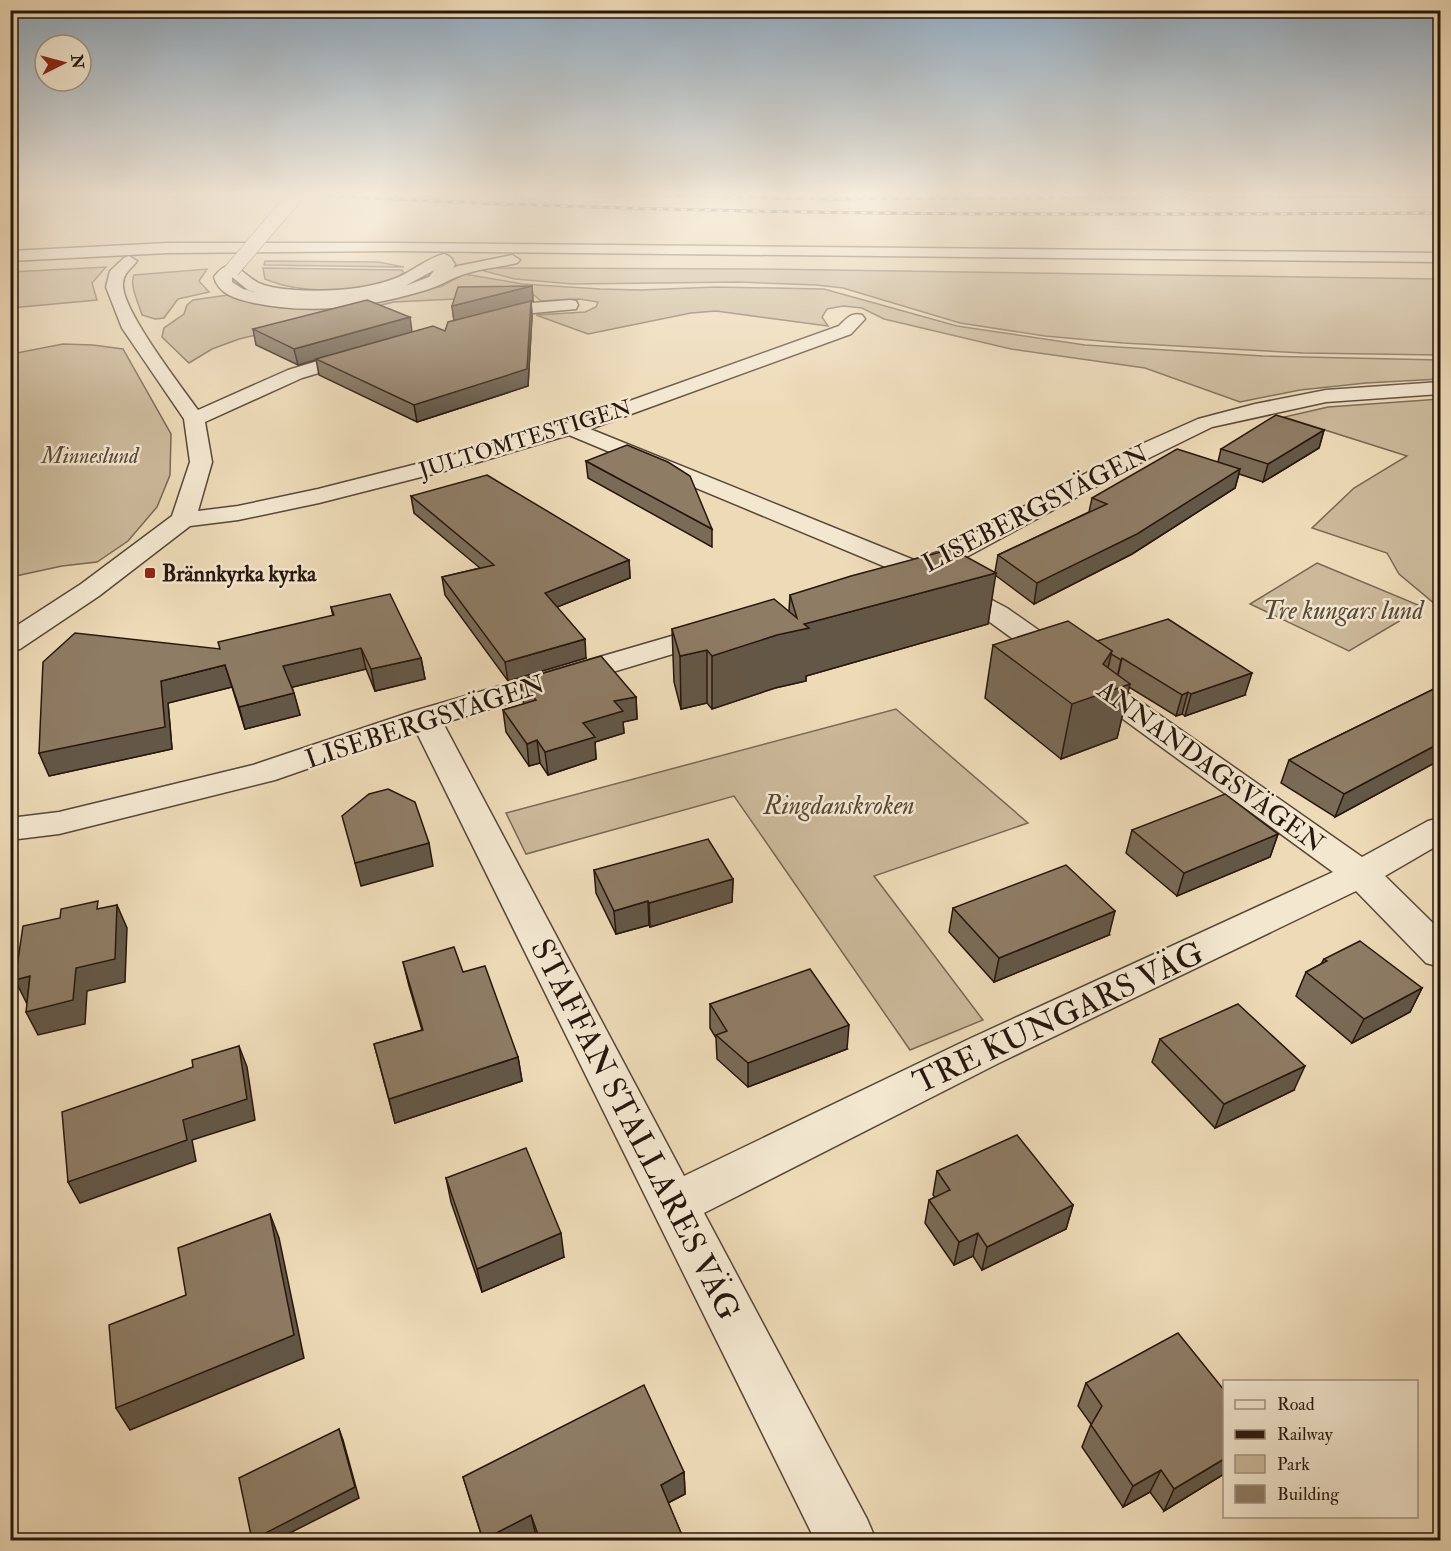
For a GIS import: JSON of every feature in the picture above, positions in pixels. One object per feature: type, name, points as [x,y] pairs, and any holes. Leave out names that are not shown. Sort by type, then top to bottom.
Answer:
[{"type":"street","points":[[10,643],[90,590],[183,520],[201,462],[194,419],[132,328],[114,287],[116,274],[123,267]]},
{"type":"street","points":[[234,267],[222,277],[223,282],[230,289],[254,298],[314,303],[365,299],[404,291],[458,270],[472,267]]},
{"type":"street","points":[[232,270],[241,275],[243,281],[258,288],[292,294],[335,294],[394,284],[427,267]]},
{"type":"street","points":[[434,281],[446,267]]},
{"type":"street","points":[[1178,267],[1440,271]]},
{"type":"street","points":[[476,323],[532,308],[570,305]]},
{"type":"street","name":"JULTOMTESTIGEN","points":[[183,520],[238,513],[319,496],[569,428],[845,330],[856,319]]},
{"type":"street","points":[[194,419],[295,374],[376,350]]},
{"type":"street","name":"LISEBERGSVÄGEN","points":[[885,580],[950,556],[1143,452],[1205,423],[1326,396],[1440,388]]},
{"type":"street","name":"ANNANDAGSVÄGEN","points":[[569,428],[914,569],[997,614],[1361,874],[1440,953]]},
{"type":"street","name":"LISEBERGSVÄGEN","points":[[10,830],[59,823],[263,773],[425,718],[735,626]]},
{"type":"street","name":"STAFFAN STALLARES VÄG","points":[[425,718],[846,1540]]},
{"type":"street","name":"TRE KUNGARS VÄG","points":[[675,1204],[984,1051],[1361,874],[1440,830]]},
{"type":"green space","points":[[106,267],[92,283],[97,300],[11,308],[11,272]]},
{"type":"green space","points":[[263,268],[402,270],[404,273],[373,285],[316,290],[298,288],[265,279]]},
{"type":"green space","points":[[207,269],[199,281],[209,292],[178,299],[164,318],[155,319],[142,315],[134,289],[134,275]]},
{"type":"green space","points":[[477,269],[756,269],[1440,279],[1440,355],[1303,353],[1123,343],[1045,336],[960,323],[843,288],[739,282],[572,284],[515,279]]},
{"type":"green space","points":[[464,274],[523,284],[600,289],[716,287],[824,289],[957,326],[1085,345],[1263,356],[1440,360],[1440,379],[1366,383],[1300,390],[1240,402],[1145,368],[1011,349],[884,319],[862,308],[843,306],[827,309],[822,317],[828,326],[716,311],[691,313],[588,334],[536,315],[585,312],[596,307],[598,302],[580,299],[541,301],[534,295],[394,302],[239,339],[212,349],[189,363],[162,337],[164,328],[184,314],[187,305],[193,300],[228,295],[268,305],[369,302],[442,286]]},
{"type":"green space","name":"Minneslund","points":[[63,344],[123,349],[171,434],[170,475],[157,507],[128,541],[97,562],[62,566],[11,577],[11,354]]},
{"type":"green space","points":[[1440,399],[1440,606],[1399,574],[1387,553],[1312,528],[1354,488],[1407,456],[1284,417],[1328,407]]},
{"type":"green space","name":"Tre kungars lund","points":[[1317,563],[1423,607],[1349,651],[1250,604]]},
{"type":"green space","name":"Ringdanskroken","points":[[896,709],[1028,823],[874,876],[983,1020],[910,1050],[734,796],[526,854],[506,813]]},
{"type":"building","points":[[532,286],[452,306],[458,287]]},
{"type":"building","points":[[367,300],[410,317],[294,349],[253,329]]},
{"type":"building","points":[[531,301],[527,369],[414,405],[316,359],[433,326],[445,331],[448,322]]},
{"type":"building","points":[[1276,415],[1324,430],[1268,464],[1221,449]]},
{"type":"building","points":[[627,445],[668,462],[690,476],[712,529],[586,461]]},
{"type":"building","points":[[1177,449],[1240,469],[1137,534],[1037,583],[998,555],[1107,504],[1092,498]]},
{"type":"building","points":[[487,475],[629,560],[545,593],[585,639],[505,662],[442,577],[494,565],[411,496]]},
{"type":"building","points":[[952,549],[996,573],[804,624],[809,628],[777,635],[712,656],[707,650],[680,656],[672,629],[774,599],[797,618],[790,595]]},
{"type":"building","points":[[390,594],[421,658],[371,669],[361,648],[283,666],[294,693],[239,707],[225,665],[161,681],[165,727],[39,753],[43,662],[75,633],[220,649],[218,642],[334,615],[331,607]]},
{"type":"building","points":[[1168,619],[1252,673],[1182,695],[1122,658],[1121,660],[1111,654],[1112,651],[1097,641]]},
{"type":"building","points":[[1068,621],[1112,651],[1103,664],[1130,684],[1072,704],[993,645]]},
{"type":"building","points":[[601,656],[636,697],[614,701],[623,711],[583,723],[595,737],[545,752],[537,740],[527,744],[503,710],[536,700],[520,680]]},
{"type":"building","points":[[1440,686],[1440,743],[1344,794],[1289,760]]},
{"type":"building","points":[[388,789],[415,802],[429,843],[355,863],[342,816],[369,794]]},
{"type":"building","points":[[1225,794],[1278,834],[1184,873],[1132,830]]},
{"type":"building","points":[[708,839],[733,879],[614,911],[594,870]]},
{"type":"building","points":[[1066,865],[1115,911],[999,958],[953,908]]},
{"type":"building","points":[[98,901],[97,909],[117,905],[115,959],[76,968],[73,1000],[26,1012],[30,976],[15,980],[23,926],[60,918],[61,909]]},
{"type":"building","points":[[1360,941],[1422,988],[1364,1019],[1306,972],[1327,961],[1324,959]]},
{"type":"building","points":[[454,947],[463,972],[485,966],[518,1057],[389,1099],[374,1044],[423,1030],[403,962]]},
{"type":"building","points":[[810,969],[849,1025],[748,1063],[716,1035],[727,1031],[710,1004]]},
{"type":"building","points":[[1238,1004],[1305,1066],[1224,1104],[1160,1039]]},
{"type":"building","points":[[239,1046],[247,1099],[183,1120],[187,1140],[68,1182],[62,1112],[193,1067],[192,1060]]},
{"type":"building","points":[[1017,1135],[1073,1205],[987,1247],[978,1233],[959,1242],[929,1200],[950,1190],[937,1171]]},
{"type":"building","points":[[526,1148],[561,1233],[477,1269],[446,1178]]},
{"type":"building","points":[[270,1214],[294,1335],[116,1408],[109,1325],[186,1295],[178,1248]]},
{"type":"building","points":[[1178,1333],[1223,1389],[1223,1460],[1174,1489],[1161,1470],[1133,1486],[1091,1425],[1102,1406],[1086,1383]]},
{"type":"building","points":[[644,1385],[684,1472],[661,1485],[684,1540],[540,1540],[531,1515],[483,1540],[463,1477]]},
{"type":"building","points":[[339,1429],[355,1487],[252,1540],[239,1478]]},
{"type":"place","name":"Brännkyrka kyrka","points":[[150,573]]}]
